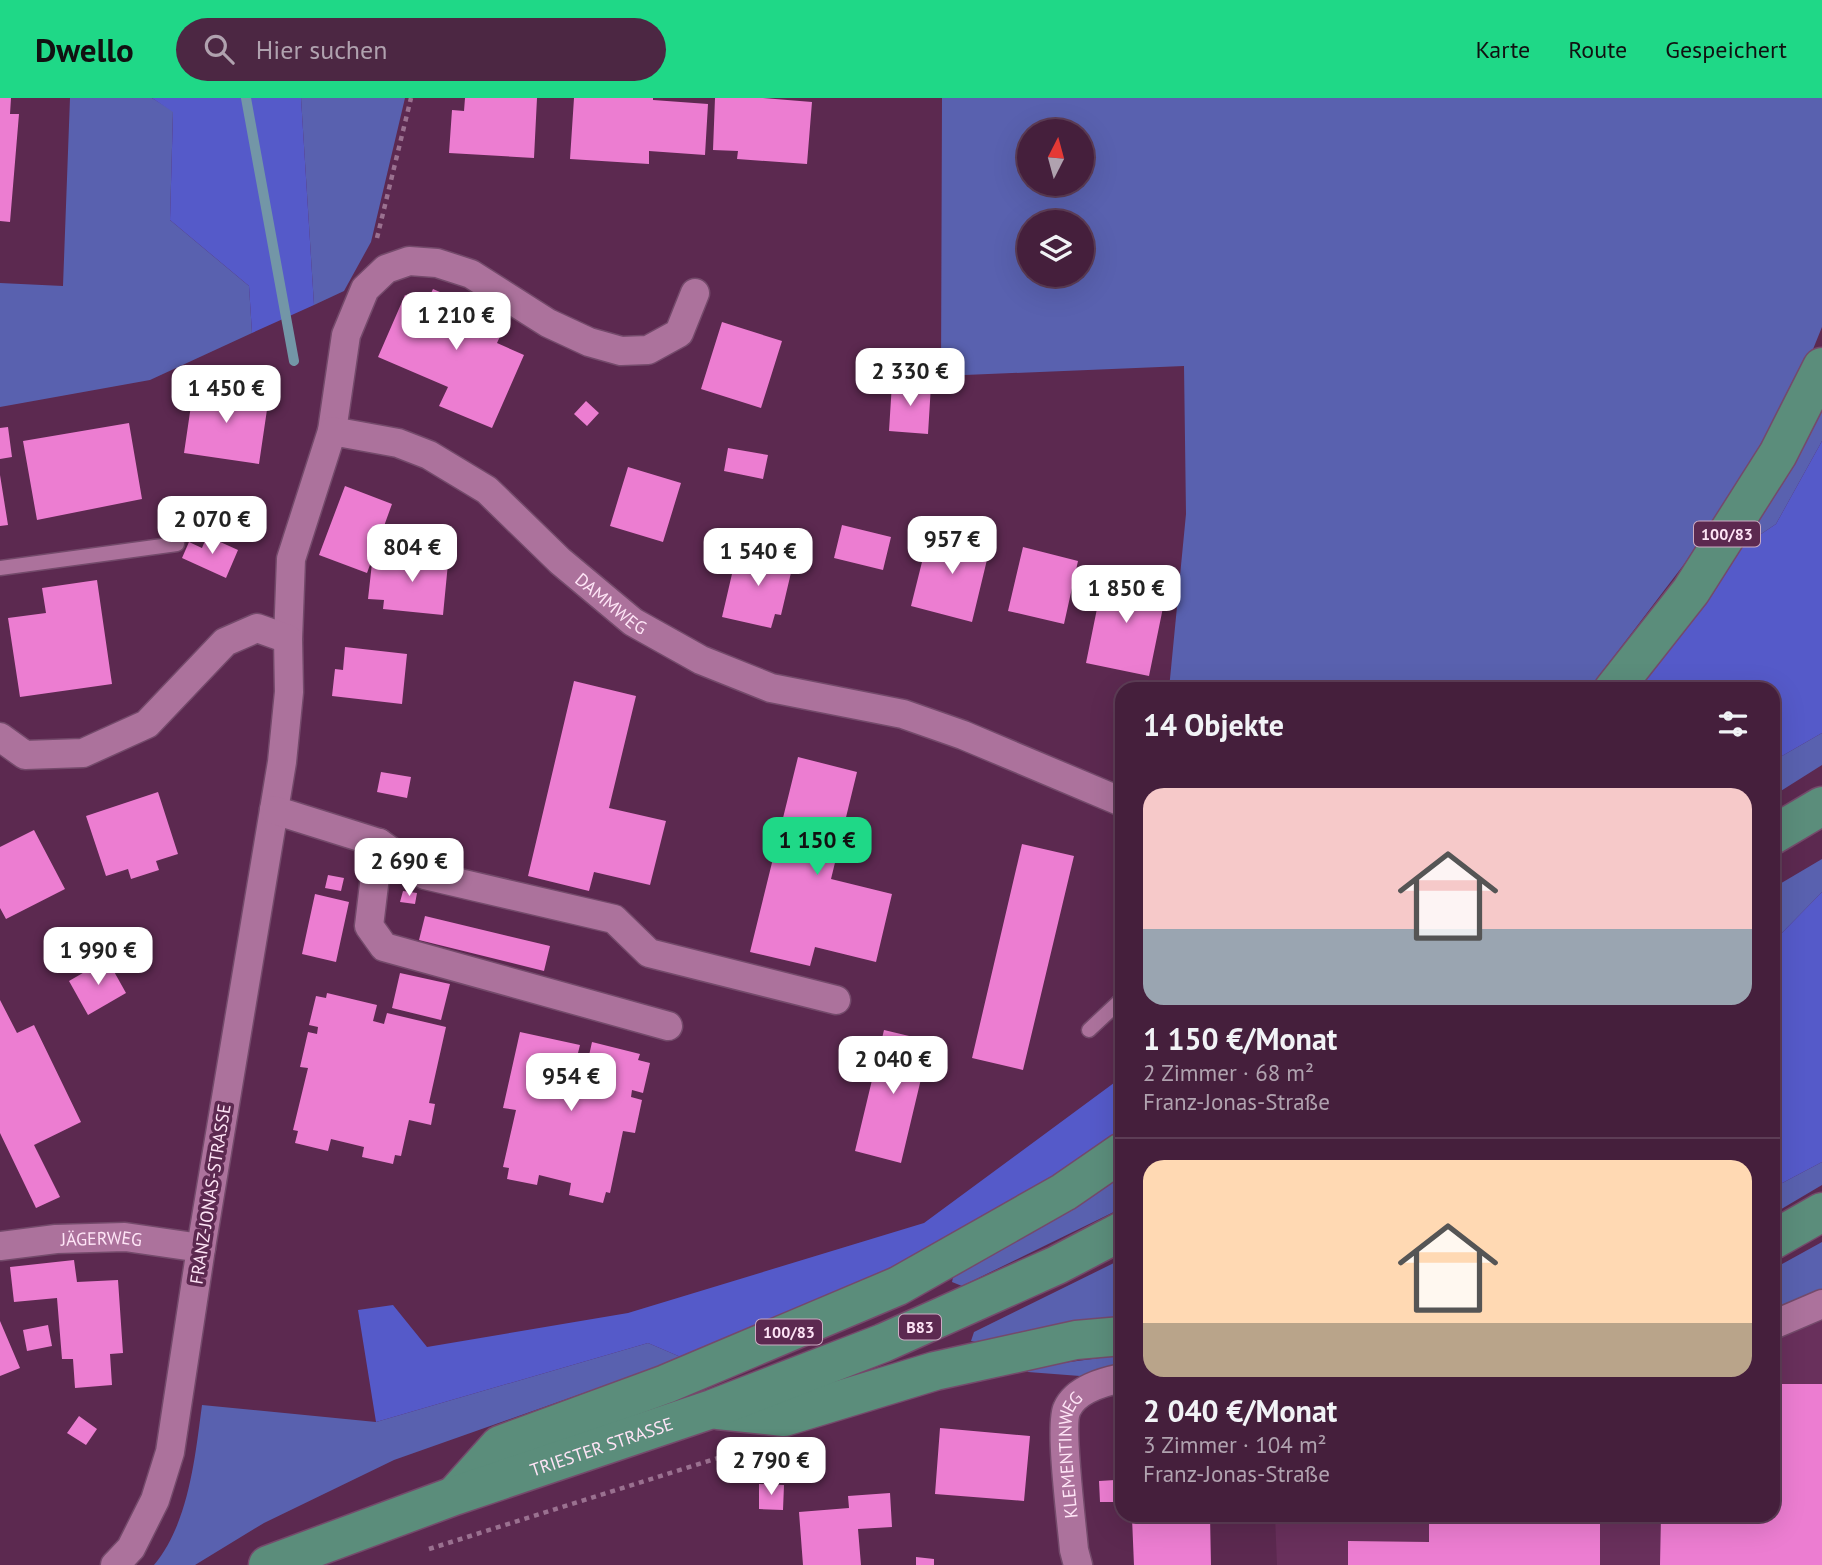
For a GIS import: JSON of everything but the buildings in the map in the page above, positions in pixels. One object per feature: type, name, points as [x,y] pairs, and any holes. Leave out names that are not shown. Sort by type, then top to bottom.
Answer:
[{"type":"main road","name":"100/83","points":[[1619,682],[1691,591],[1778,454],[1822,367]]},
{"type":"main road","points":[[1780,831],[1822,806]]},
{"type":"main road","name":"100/83","points":[[454,1496],[500,1445],[666,1384],[898,1286],[1064,1192],[1115,1157]]},
{"type":"main road","points":[[1780,1236],[1822,1212]]},
{"type":"main road","name":"TRIESTER STRASSE","points":[[268,1565],[454,1496],[712,1409],[883,1343],[1057,1265],[1115,1235]]},
{"type":"main road","points":[[712,1409],[785,1417],[934,1371],[1076,1340],[1115,1336]]},
{"type":"street","points":[[0,737],[25,755],[83,753],[147,724],[225,642],[257,628],[288,639],[291,559],[332,431],[346,335],[365,289],[386,269],[409,261],[437,263],[471,274],[548,323],[589,342],[621,351],[648,350],[679,333],[695,293]]},
{"type":"street","name":"DAMMWEG","points":[[332,431],[398,443],[429,455],[487,491],[560,561],[633,622],[701,660],[771,688],[903,714],[963,735],[1115,799]]},
{"type":"street","name":"FRANZ-JONAS-STRASSE","points":[[115,1565],[131,1548],[155,1500],[170,1452],[282,762],[289,692],[288,639]]},
{"type":"street","points":[[274,810],[379,842],[425,874],[614,919],[649,953],[836,1000]]},
{"type":"street","points":[[379,842],[369,926],[384,947],[668,1026]]},
{"type":"street","name":"JÄGERWEG","points":[[0,1246],[56,1239],[125,1237],[201,1248]]},
{"type":"street","points":[[1780,1322],[1822,1304]]},
{"type":"street","name":"KLEMENTINWEG","points":[[1078,1565],[1074,1550],[1065,1437],[1066,1409],[1082,1392],[1115,1379]]},
{"type":"lane","points":[[0,568],[177,544]]},
{"type":"lane","points":[[1089,1030],[1115,1006]]},
{"type":"path","points":[[386,269],[376,235],[411,98]]},
{"type":"path","points":[[418,1552],[737,1452]]},
{"type":"shaded area","points":[[70,98],[152,98],[173,111],[170,220],[249,286],[252,333],[150,380],[0,407],[0,283],[63,286]]},
{"type":"shaded area","points":[[152,98],[301,98],[314,305],[252,333],[249,286],[170,220],[173,112]]},
{"type":"shaded area","points":[[301,98],[405,98],[371,242],[344,291],[314,305]]},
{"type":"shaded area","points":[[942,98],[1822,98],[1822,327],[1807,364],[1749,464],[1685,563],[1594,682],[1170,682],[1186,514],[1184,366],[941,376]]},
{"type":"shaded area","points":[[1822,400],[1822,441],[1776,524],[1736,551]]},
{"type":"shaded area","points":[[1822,441],[1822,733],[1780,757],[1780,682],[1645,682],[1736,551],[1776,524]]},
{"type":"shaded area","points":[[1822,733],[1822,765],[1780,792],[1780,757]]},
{"type":"shaded area","points":[[1822,859],[1822,892],[1780,935],[1780,884]]},
{"type":"shaded area","points":[[1822,892],[1822,1162],[1780,1184],[1780,935]]},
{"type":"shaded area","points":[[1115,1082],[1115,1134],[1027,1196],[913,1261],[683,1358],[648,1343],[376,1422],[358,1310],[393,1305],[427,1347],[628,1313],[924,1223]]},
{"type":"shaded area","points":[[1822,1162],[1822,1185],[1780,1210],[1780,1184]]},
{"type":"shaded area","points":[[1115,1178],[1115,1211],[962,1286],[952,1282],[954,1273]]},
{"type":"shaded area","points":[[1822,1242],[1822,1295],[1780,1313],[1780,1265]]},
{"type":"shaded area","points":[[1115,1262],[1115,1320],[980,1343],[971,1341],[974,1332]]},
{"type":"shaded area","points":[[1822,1315],[1822,1565],[1277,1565],[1275,1522],[1780,1522],[1780,1332]]},
{"type":"shaded area","points":[[648,1343],[683,1358],[394,1460],[264,1523],[195,1565],[154,1565],[166,1548],[183,1510],[193,1467],[202,1405],[376,1422]]},
{"type":"shaded area","points":[[1115,1356],[1115,1370],[1080,1376],[1028,1372],[1025,1368]]},
{"type":"waterway","points":[[246,98],[294,361]]}]
